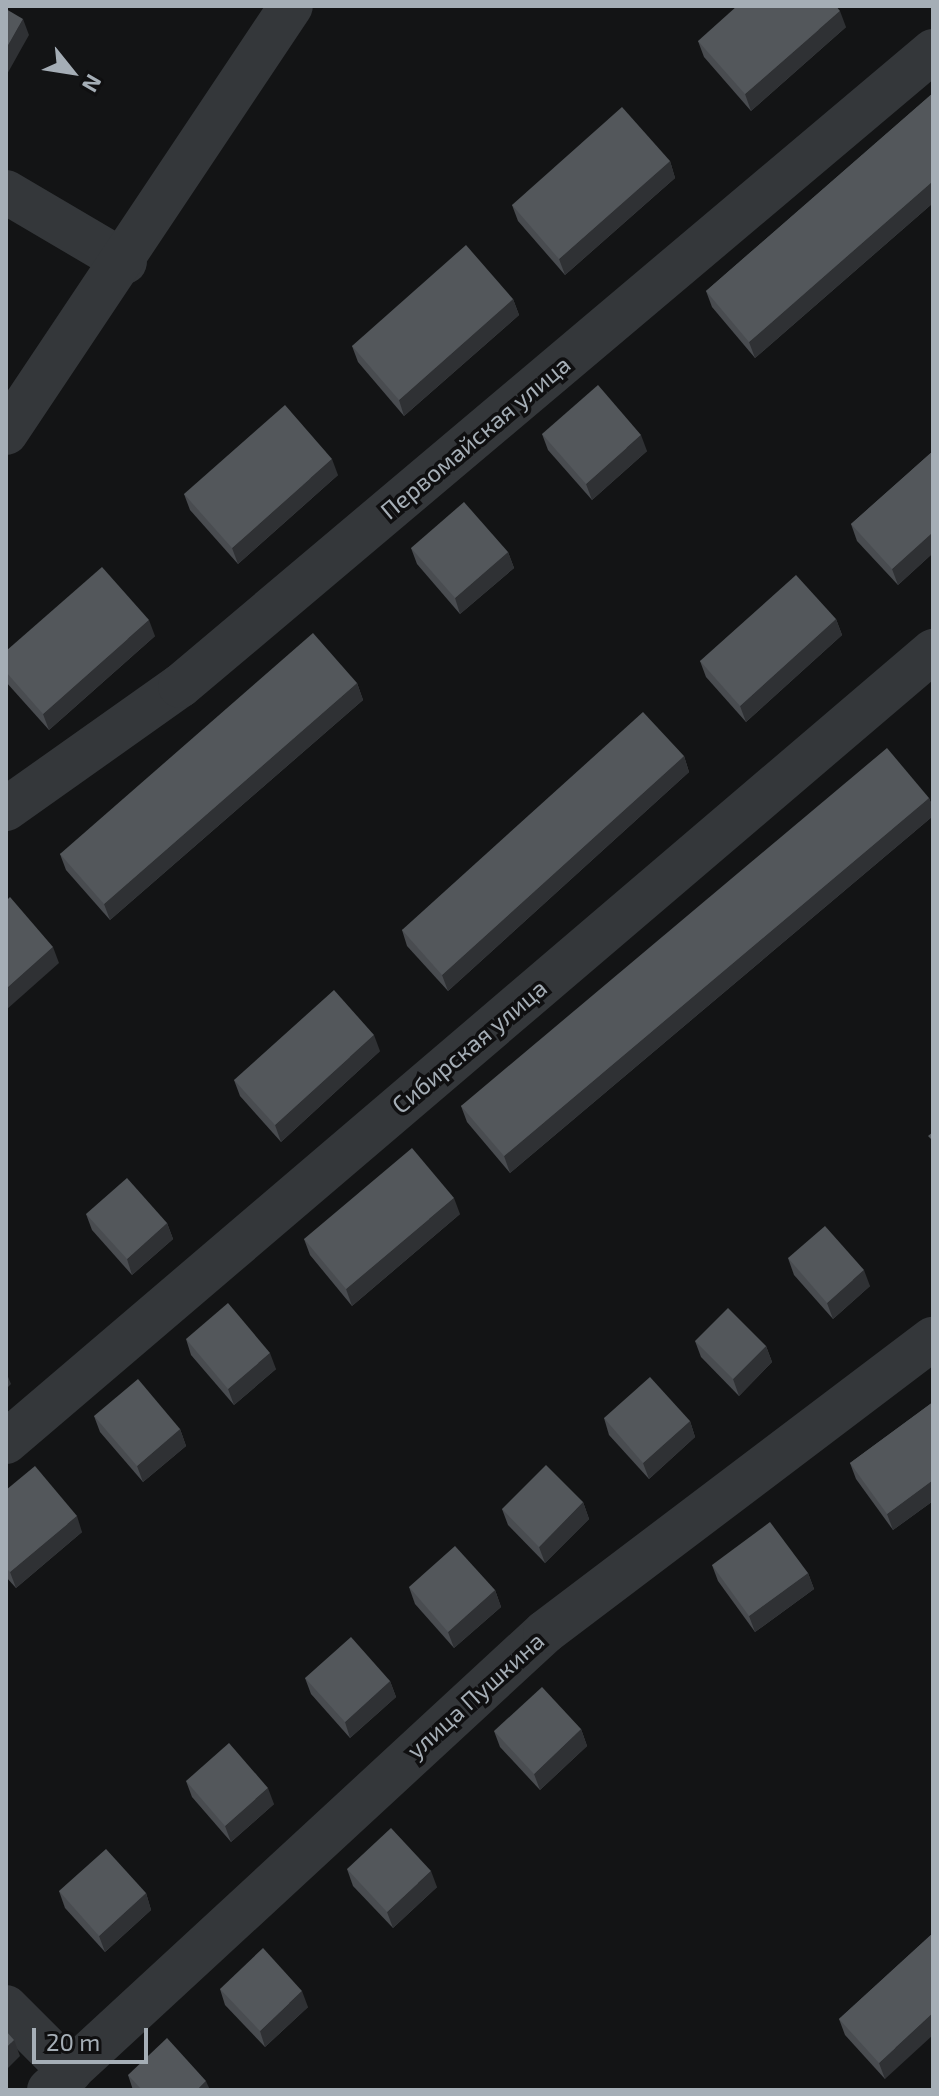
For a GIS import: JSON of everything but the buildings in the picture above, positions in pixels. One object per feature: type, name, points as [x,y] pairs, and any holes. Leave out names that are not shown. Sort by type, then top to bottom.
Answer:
[{"type":"street","points":[[6,433],[125,262],[291,6]]},
{"type":"street","name":"Первомайская улица","points":[[6,809],[180,686],[933,51]]},
{"type":"street","points":[[6,192],[125,262]]},
{"type":"street","name":"Сибирская улица","points":[[6,1442],[933,651]]},
{"type":"street","name":"улица Пушкина","points":[[60,2080],[545,1632],[933,1339]]},
{"type":"street","points":[[6,2007],[60,2080]]}]
